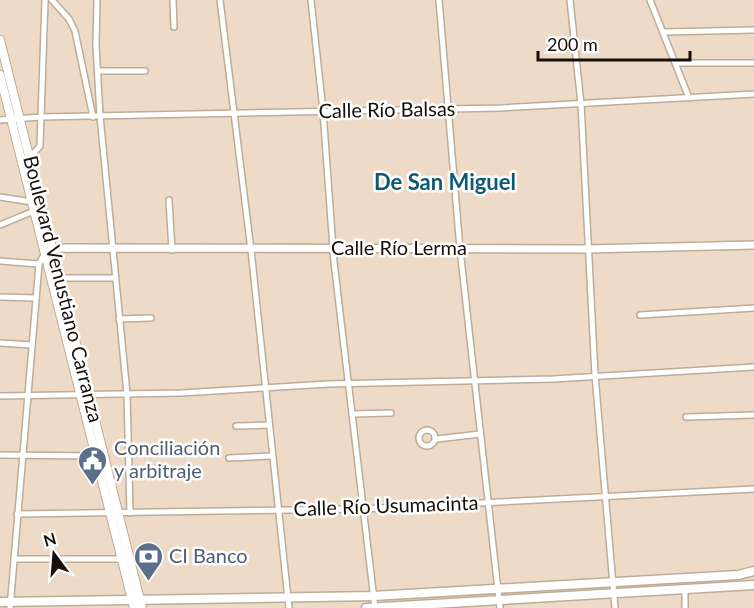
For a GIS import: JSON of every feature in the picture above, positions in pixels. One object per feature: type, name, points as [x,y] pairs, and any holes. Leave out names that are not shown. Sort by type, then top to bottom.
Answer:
[{"type":"main road","name":"Boulevard Venustiano Carranza","points":[[0,40],[34,212],[60,278],[85,395],[95,456],[122,560],[137,604]]},
{"type":"main road","name":"Boulevard Venustiano Carranza","points":[[0,75],[30,157],[49,252],[85,395],[119,513],[137,604]]},
{"type":"main road","points":[[0,602],[10,605],[137,604],[288,597],[373,596],[738,575],[754,572]]},
{"type":"main road","points":[[366,608],[499,604],[614,592],[754,585]]},
{"type":"street","points":[[30,157],[39,146],[45,0]]},
{"type":"street","points":[[52,0],[69,19],[75,31],[93,117]]},
{"type":"street","points":[[97,0],[100,116],[127,394],[130,513]]},
{"type":"street","points":[[173,0],[174,27]]},
{"type":"street","points":[[220,0],[251,250],[289,608]]},
{"type":"street","points":[[311,0],[323,111],[332,248],[375,608]]},
{"type":"street","points":[[439,0],[459,249],[499,604]]},
{"type":"street","points":[[570,0],[581,104],[595,375],[615,608]]},
{"type":"street","points":[[650,0],[689,98]]},
{"type":"street","points":[[664,32],[754,30]]},
{"type":"street","points":[[676,63],[754,63]]},
{"type":"street","points":[[98,72],[145,71]]},
{"type":"street","name":"Calle Río Balsas","points":[[0,120],[234,112],[448,110],[754,94]]},
{"type":"street","points":[[0,197],[32,202]]},
{"type":"street","points":[[169,200],[172,250]]},
{"type":"street","points":[[0,225],[34,212]]},
{"type":"street","name":"Calle Río Lerma","points":[[49,252],[113,249],[587,249],[754,245]]},
{"type":"street","points":[[10,605],[39,264],[49,252]]},
{"type":"street","points":[[0,261],[39,264]]},
{"type":"street","points":[[60,278],[116,278]]},
{"type":"street","points":[[0,297],[36,298]]},
{"type":"street","points":[[640,315],[754,308]]},
{"type":"street","points":[[119,319],[151,318]]},
{"type":"street","points":[[0,343],[32,345]]},
{"type":"street","points":[[0,396],[127,394],[754,367]]},
{"type":"street","points":[[352,414],[391,413]]},
{"type":"street","points":[[686,417],[754,416]]},
{"type":"street","points":[[236,426],[269,425]]},
{"type":"street","points":[[437,439],[480,434]]},
{"type":"street","points":[[0,455],[95,456]]},
{"type":"street","points":[[229,458],[272,456]]},
{"type":"street","name":"Calle Río Usumacinta","points":[[17,514],[364,509],[754,489]]},
{"type":"street","points":[[14,559],[122,560]]},
{"type":"street","points":[[685,588],[685,608]]},
{"type":"place","name":"Conciliación y arbitraje","points":[[93,486]]},
{"type":"place","name":"CI Banco","points":[[148,582]]},
{"type":"district","name":"De San Miguel","points":[[445,182]]}]
